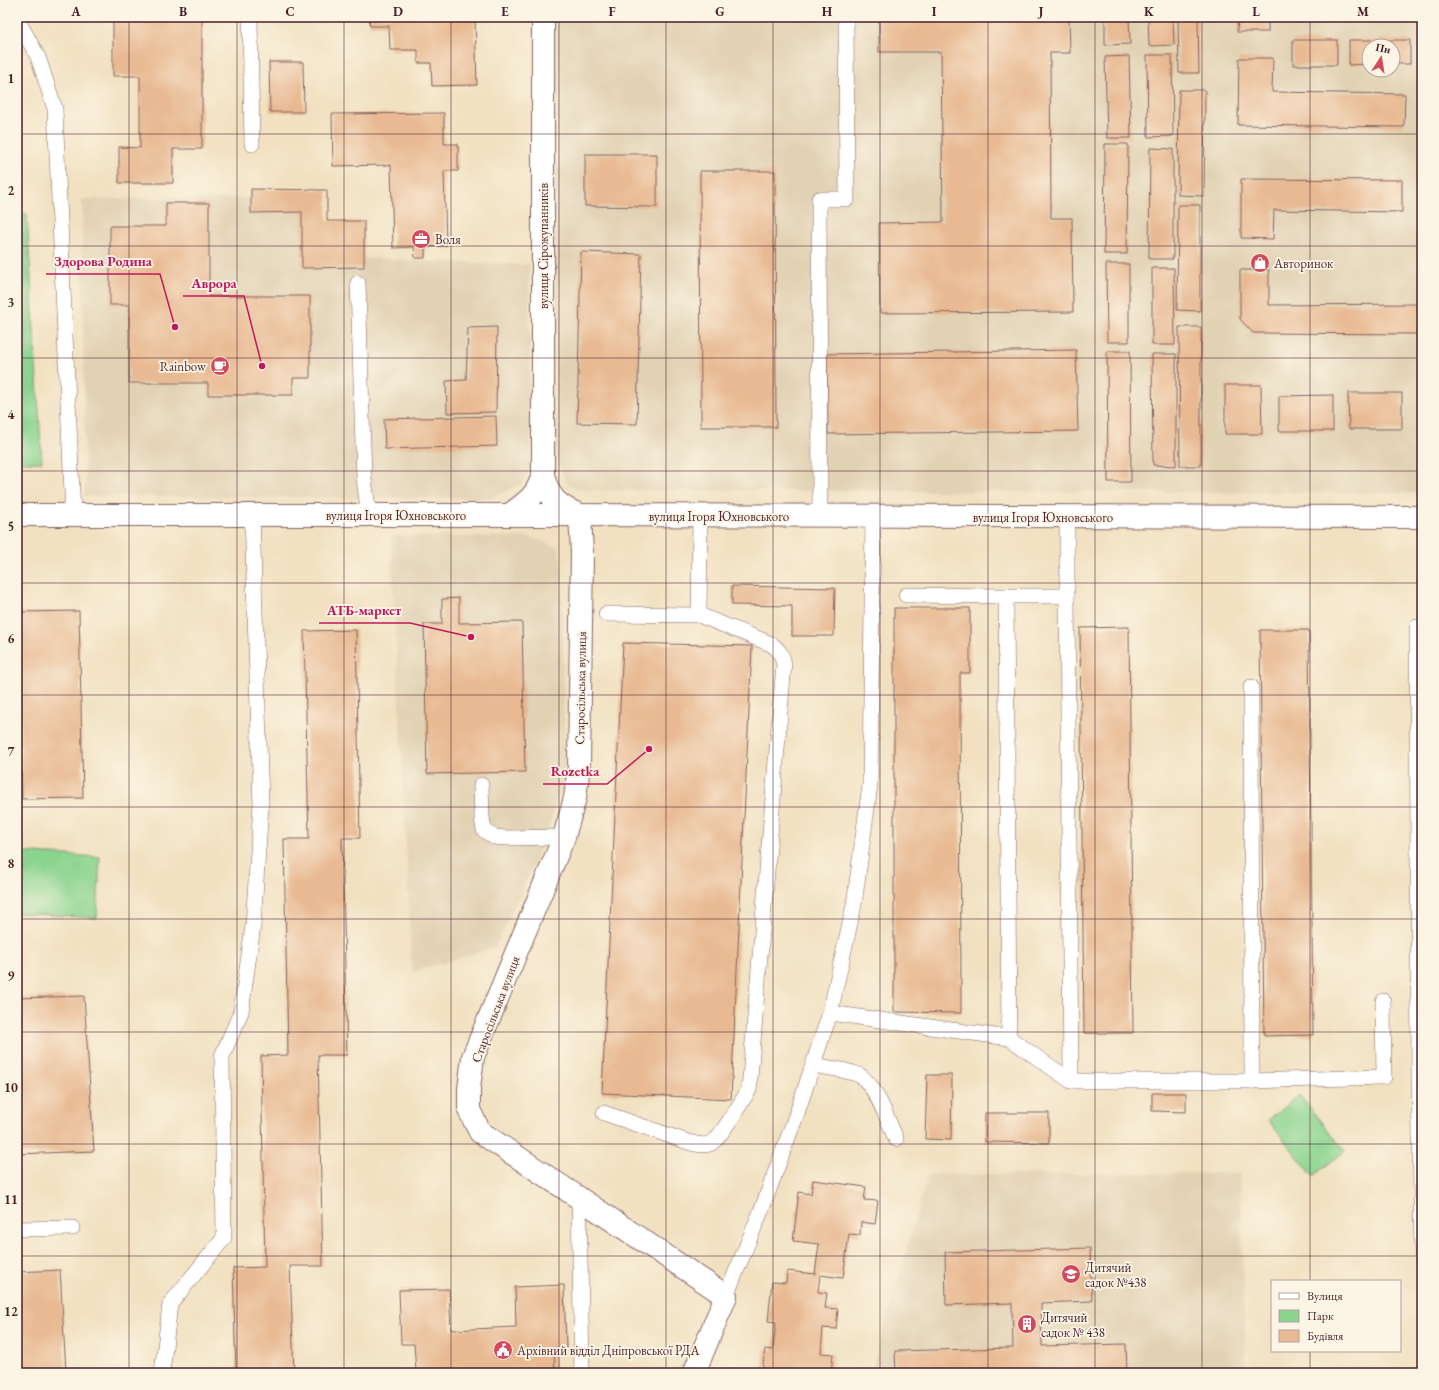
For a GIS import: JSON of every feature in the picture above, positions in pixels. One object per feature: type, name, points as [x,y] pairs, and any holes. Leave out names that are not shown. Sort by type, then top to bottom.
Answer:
[{"type":"street","name":"вулиця Сірожупанників","points":[[509,515],[532,498],[540,487],[543,475],[543,17]]},
{"type":"street","name":"вулиця Сірожупанників","points":[[543,475],[546,486],[553,499],[565,509],[580,515]]},
{"type":"street","name":"вулиця Ігоря Юхновського","points":[[17,515],[1422,517]]},
{"type":"street","name":"Старосільська вулиця","points":[[580,515],[582,553],[579,766],[575,798],[564,837],[473,1057],[469,1089],[469,1110],[480,1132],[726,1296]]},
{"type":"street","points":[[694,1373],[726,1296]]},
{"type":"lane","points":[[250,17],[252,144]]},
{"type":"lane","points":[[820,516],[819,199],[847,199],[846,17]]},
{"type":"lane","points":[[20,26],[38,57],[55,109],[72,515]]},
{"type":"lane","points":[[358,283],[364,479],[369,515]]},
{"type":"lane","points":[[162,1373],[170,1304],[224,1238],[222,1056],[241,1012],[253,926],[261,805],[252,515]]},
{"type":"lane","points":[[699,615],[700,516]]},
{"type":"lane","points":[[726,1296],[765,1199],[813,1065],[830,1013],[854,905],[870,785],[873,516]]},
{"type":"lane","points":[[1067,517],[1071,1081]]},
{"type":"lane","points":[[906,594],[1067,596]]},
{"type":"lane","points":[[1006,596],[1009,1038]]},
{"type":"lane","points":[[604,1113],[688,1142],[700,1145],[712,1144],[720,1135],[749,1090],[784,664],[782,655],[771,644],[699,615],[606,614]]},
{"type":"lane","points":[[1416,627],[1419,1076],[1422,1254]]},
{"type":"lane","points":[[1251,687],[1252,1081]]},
{"type":"lane","points":[[481,786],[484,830],[494,837],[564,837]]},
{"type":"lane","points":[[830,1013],[1009,1038],[1071,1081],[1252,1081],[1384,1077],[1383,1001]]},
{"type":"lane","points":[[813,1065],[850,1072],[860,1076],[867,1082],[874,1090],[896,1140]]},
{"type":"lane","points":[[580,1198],[582,1373]]},
{"type":"lane","points":[[17,1229],[72,1228]]},
{"type":"shaded area","points":[[556,17],[1422,17],[1422,493],[577,490],[565,481],[556,456]]},
{"type":"shaded area","points":[[298,198],[338,257],[529,265],[531,469],[522,484],[492,498],[85,496],[82,199]]},
{"type":"shaded area","points":[[391,536],[530,537],[559,548],[562,571],[565,777],[541,848],[496,947],[412,972]]},
{"type":"shaded area","name":"Дитячий садок №438","points":[[1240,1173],[1246,1373],[871,1373],[928,1175]]},
{"type":"green space","points":[[27,214],[42,462],[17,462],[17,215]]},
{"type":"green space","points":[[17,852],[100,857],[97,918],[17,913]]},
{"type":"green space","points":[[1299,1095],[1345,1151],[1313,1176],[1268,1120]]},
{"type":"building","points":[[113,17],[202,17],[202,149],[173,149],[173,183],[119,183],[119,147],[140,148],[140,76],[113,76]]},
{"type":"building","points":[[369,17],[475,17],[477,85],[432,86],[431,63],[418,63],[418,50],[390,50],[389,26],[370,26]]},
{"type":"building","points":[[879,17],[1069,17],[1070,53],[1050,53],[1051,218],[1072,218],[1073,312],[880,313],[879,223],[943,222],[941,52],[879,52]]},
{"type":"building","points":[[1105,17],[1129,17],[1130,44],[1105,45]]},
{"type":"building","points":[[1148,17],[1173,17],[1174,45],[1149,46]]},
{"type":"building","points":[[1178,17],[1198,17],[1199,73],[1179,73]]},
{"type":"building","points":[[1238,17],[1268,17],[1268,32],[1237,32]]},
{"type":"building","points":[[1293,40],[1337,40],[1337,65],[1293,65]]},
{"type":"building","points":[[1349,40],[1361,40],[1361,64],[1349,65]]},
{"type":"building","points":[[1401,40],[1410,40],[1410,64],[1401,64]]},
{"type":"building","points":[[1147,55],[1172,55],[1173,136],[1148,137]]},
{"type":"building","points":[[1129,56],[1131,138],[1107,138],[1105,57]]},
{"type":"building","points":[[1239,58],[1273,58],[1272,92],[1405,94],[1404,127],[1238,125]]},
{"type":"building","points":[[269,62],[303,62],[304,112],[270,112]]},
{"type":"building","points":[[1179,90],[1205,90],[1204,196],[1178,195]]},
{"type":"building","points":[[1419,92],[1422,92],[1422,116],[1418,116]]},
{"type":"building","points":[[444,113],[444,144],[458,144],[458,171],[444,171],[446,246],[425,247],[425,258],[415,258],[414,247],[393,248],[391,165],[333,166],[332,114]]},
{"type":"building","points":[[1105,144],[1128,144],[1127,254],[1104,254]]},
{"type":"building","points":[[1150,148],[1173,149],[1173,259],[1149,259]]},
{"type":"building","points":[[585,154],[657,154],[657,207],[585,206]]},
{"type":"building","points":[[700,171],[775,171],[776,427],[701,427]]},
{"type":"building","points":[[1241,179],[1402,180],[1402,212],[1274,210],[1273,239],[1241,238]]},
{"type":"building","points":[[251,189],[327,190],[327,221],[364,221],[364,267],[302,268],[302,212],[251,213]]},
{"type":"building","points":[[166,203],[209,203],[209,296],[310,296],[310,378],[293,378],[293,395],[208,395],[208,383],[129,383],[129,305],[110,305],[110,226],[166,226]]},
{"type":"building","points":[[1178,205],[1200,205],[1200,311],[1177,310]]},
{"type":"building","points":[[581,252],[641,254],[637,424],[577,423]]},
{"type":"building","points":[[1106,264],[1129,264],[1129,342],[1107,342]]},
{"type":"building","points":[[1152,268],[1174,268],[1175,345],[1152,345]]},
{"type":"building","points":[[1240,270],[1269,270],[1269,305],[1422,304],[1422,334],[1253,333],[1240,319]]},
{"type":"building","points":[[497,327],[496,412],[447,413],[446,381],[466,380],[468,328]]},
{"type":"building","points":[[1179,327],[1201,327],[1201,466],[1180,466]]},
{"type":"building","points":[[1076,350],[1078,431],[828,434],[827,354]]},
{"type":"building","points":[[1107,351],[1130,351],[1131,482],[1108,482]]},
{"type":"building","points":[[1152,354],[1176,354],[1176,466],[1153,465]]},
{"type":"building","points":[[1419,384],[1422,384],[1422,427],[1420,427]]},
{"type":"building","points":[[1225,385],[1261,385],[1262,434],[1225,434]]},
{"type":"building","points":[[1348,393],[1402,393],[1402,429],[1349,429]]},
{"type":"building","points":[[1333,395],[1333,431],[1279,431],[1279,396]]},
{"type":"building","points":[[496,416],[497,446],[385,449],[384,419]]},
{"type":"building","points":[[732,586],[835,588],[834,636],[792,636],[792,606],[732,605]]},
{"type":"building","points":[[459,598],[459,623],[522,622],[525,772],[427,774],[424,624],[442,624],[442,599]]},
{"type":"building","points":[[894,608],[970,608],[970,673],[960,673],[961,1013],[894,1012]]},
{"type":"building","points":[[79,611],[83,798],[22,799],[18,612]]},
{"type":"building","points":[[1129,627],[1133,1033],[1084,1033],[1080,628]]},
{"type":"building","points":[[356,630],[360,838],[342,838],[347,1055],[318,1055],[323,1266],[290,1266],[294,1373],[236,1373],[233,1268],[265,1267],[261,1056],[288,1055],[284,839],[309,839],[304,631]]},
{"type":"building","points":[[1260,630],[1309,630],[1313,1035],[1264,1036]]},
{"type":"building","points":[[623,643],[752,646],[731,1099],[602,1093]]},
{"type":"building","points":[[84,996],[94,1151],[17,1154],[17,998]]},
{"type":"building","points":[[927,1075],[952,1075],[951,1140],[925,1139]]},
{"type":"building","points":[[1152,1093],[1186,1093],[1186,1112],[1152,1111]]},
{"type":"building","points":[[985,1113],[1049,1113],[1049,1143],[985,1142]]},
{"type":"building","points":[[813,1180],[866,1187],[864,1200],[878,1201],[875,1224],[861,1222],[860,1235],[849,1234],[843,1278],[820,1275],[818,1292],[827,1293],[825,1308],[838,1309],[836,1329],[823,1328],[821,1353],[833,1354],[831,1373],[762,1373],[765,1349],[773,1350],[776,1322],[768,1321],[772,1282],[786,1283],[787,1271],[815,1274],[819,1244],[793,1241],[799,1192],[811,1194]]},
{"type":"building","name":"Дитячий садок № 438","points":[[1090,1248],[1092,1301],[1041,1303],[1042,1346],[1126,1344],[1127,1373],[896,1373],[895,1351],[1013,1348],[1012,1303],[946,1305],[945,1252]]},
{"type":"building","points":[[60,1270],[66,1372],[17,1373],[17,1272]]},
{"type":"building","points":[[564,1285],[566,1348],[554,1348],[555,1373],[405,1373],[405,1371],[416,1371],[414,1344],[401,1344],[399,1290],[449,1289],[451,1330],[516,1327],[515,1287]]},
{"type":"place","name":"Воля","points":[[421,239]]},
{"type":"place","name":"Авторинок","points":[[1260,263]]},
{"type":"place","name":"Здорова Родина","points":[[175,327]]},
{"type":"place","name":"Rainbow","points":[[220,366]]},
{"type":"place","name":"Аврора","points":[[262,366]]},
{"type":"place","name":"АТБ-маркет","points":[[471,637]]},
{"type":"place","name":"Rozetka","points":[[649,749]]},
{"type":"place","name":"Дитячий садок №438","points":[[1071,1274]]},
{"type":"place","name":"Дитячий садок № 438","points":[[1027,1324]]},
{"type":"place","name":"Архівний відділ Дніпровської РДА","points":[[503,1350]]}]
